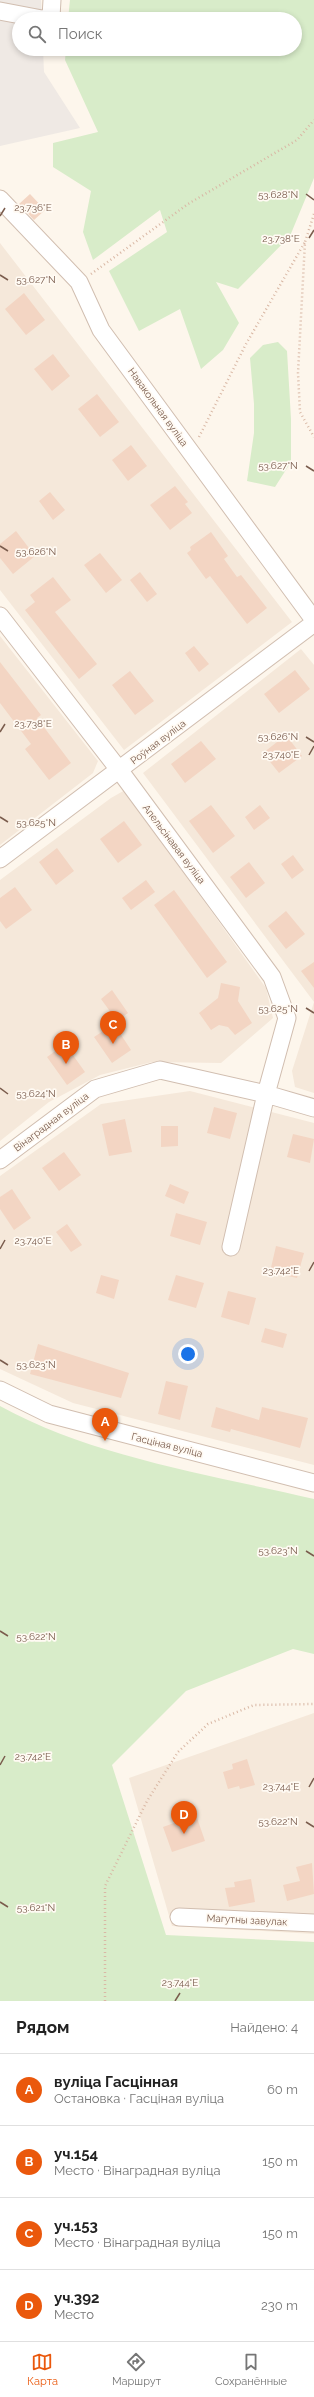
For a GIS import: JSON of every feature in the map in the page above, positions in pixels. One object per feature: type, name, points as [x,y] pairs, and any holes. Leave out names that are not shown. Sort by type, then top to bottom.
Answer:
[{"type":"street","points":[[51,12],[52,0]]},
{"type":"street","points":[[0,11],[12,13]]},
{"type":"street","name":"Навакольная вуліца","points":[[0,199],[79,282],[101,330],[314,620]]},
{"type":"street","name":"Апельсінавая вуліца","points":[[0,616],[120,771],[272,977],[287,1018],[266,1094]]},
{"type":"street","name":"Роўная вуліца","points":[[0,859],[120,771],[314,623]]},
{"type":"street","name":"Вінаградная вуліца","points":[[0,1160],[94,1089],[160,1070],[266,1094],[314,1108]]},
{"type":"street","points":[[231,1247],[266,1094]]},
{"type":"street","name":"Гасціная вуліца","points":[[0,1390],[49,1414],[314,1483]]},
{"type":"street","name":"Магутны завулак","points":[[179,1917],[314,1923]]},
{"type":"path","points":[[79,282],[188,204],[297,140],[314,120]]},
{"type":"path","points":[[191,452],[246,344],[305,242],[314,214]]},
{"type":"path","points":[[305,242],[298,373],[300,412],[314,437]]},
{"type":"path","points":[[105,2001],[105,1886],[147,1801],[178,1752],[208,1724],[254,1705],[314,1704]]},
{"type":"shaded area","points":[[0,0],[41,0],[42,12],[12,12],[12,56],[43,56],[44,72],[80,128],[0,146]]},
{"type":"shaded area","points":[[0,243],[292,622],[124,750],[0,590]]},
{"type":"shaded area","points":[[0,636],[98,761],[93,773],[0,845]]},
{"type":"shaded area","points":[[301,649],[314,665],[314,1002],[143,773]]},
{"type":"shaded area","points":[[125,790],[266,988],[273,1018],[221,1063],[152,1062],[100,1075],[49,1102],[0,1141],[0,880],[111,798]]},
{"type":"shaded area","points":[[314,1002],[314,1093],[295,1087],[292,1071]]},
{"type":"shaded area","points":[[190,1091],[314,1123],[314,1465],[73,1403],[0,1369],[0,1176],[101,1104]]},
{"type":"shaded area","points":[[314,1713],[314,1934],[172,1926],[129,1778]]},
{"type":"green space","points":[[70,0],[314,0],[314,178],[290,236],[238,289],[216,282],[239,323],[223,350],[201,369],[180,309],[139,331],[109,271],[167,232],[160,210],[93,260],[83,232],[91,191],[53,167],[53,143],[98,132],[65,60],[65,56],[302,56],[302,12],[69,12]]},
{"type":"green space","points":[[278,342],[287,351],[291,419],[291,462],[275,487],[247,481],[254,433],[254,404],[250,358],[263,345]]},
{"type":"green space","points":[[0,1406],[36,1424],[113,1452],[153,1463],[314,1499],[314,1654],[293,1649],[186,1691],[112,1765],[166,1935],[314,1942],[314,2001],[0,2001]]},
{"type":"building","points":[[30,194],[45,210],[34,220],[19,204]]},
{"type":"building","points":[[24,293],[45,320],[26,335],[5,309]]},
{"type":"building","points":[[53,354],[70,376],[52,391],[34,369]]},
{"type":"building","points":[[97,394],[119,422],[100,437],[78,409]]},
{"type":"building","points":[[131,445],[147,466],[128,481],[112,460]]},
{"type":"building","points":[[175,486],[188,502],[185,504],[192,513],[170,530],[150,505]]},
{"type":"building","points":[[50,492],[65,510],[53,520],[39,501]]},
{"type":"building","points":[[16,531],[35,556],[13,574],[0,558],[0,544]]},
{"type":"building","points":[[211,532],[228,556],[224,559],[237,577],[241,575],[267,608],[247,624],[210,576],[206,579],[187,553],[191,550],[190,547]]},
{"type":"building","points":[[100,553],[122,580],[106,593],[84,565]]},
{"type":"building","points":[[140,572],[157,594],[147,602],[130,580]]},
{"type":"building","points":[[53,577],[71,600],[55,612],[97,664],[79,679],[25,610],[35,602],[30,595]]},
{"type":"building","points":[[194,646],[209,664],[199,672],[185,653]]},
{"type":"building","points":[[0,662],[41,715],[37,718],[71,763],[49,780],[25,749],[31,744],[0,703]]},
{"type":"building","points":[[295,670],[310,689],[279,713],[264,694]]},
{"type":"building","points":[[130,671],[154,701],[135,715],[112,685]]},
{"type":"building","points":[[286,735],[302,756],[279,773],[263,753]]},
{"type":"building","points":[[201,741],[216,759],[185,783],[171,764]]},
{"type":"building","points":[[211,805],[235,836],[213,853],[189,821]]},
{"type":"building","points":[[260,805],[270,818],[254,830],[245,817]]},
{"type":"building","points":[[124,821],[142,845],[118,863],[100,839]]},
{"type":"building","points":[[57,848],[74,871],[56,885],[39,862]]},
{"type":"building","points":[[293,855],[304,870],[292,879],[281,864]]},
{"type":"building","points":[[249,862],[265,883],[246,898],[230,877]]},
{"type":"building","points":[[146,880],[155,892],[131,910],[122,898]]},
{"type":"building","points":[[15,887],[32,910],[6,929],[0,921],[0,898]]},
{"type":"building","points":[[174,890],[227,962],[207,978],[154,905]]},
{"type":"building","points":[[286,911],[305,934],[286,949],[268,926]]},
{"type":"building","points":[[314,962],[314,988],[301,971]]},
{"type":"building","points":[[221,983],[240,987],[238,1001],[252,1023],[235,1035],[228,1027],[219,1025],[211,1030],[199,1013],[218,998]]},
{"type":"building","points":[[112,990],[128,1013],[117,1021],[101,999]]},
{"type":"building","points":[[114,1024],[131,1050],[112,1063],[94,1037]]},
{"type":"building","points":[[65,1044],[85,1072],[67,1085],[47,1057]]},
{"type":"building","points":[[214,1107],[237,1113],[230,1139],[207,1133]]},
{"type":"building","points":[[125,1119],[132,1152],[109,1156],[102,1124]]},
{"type":"building","points":[[161,1126],[178,1126],[178,1146],[161,1147]]},
{"type":"building","points":[[293,1134],[314,1139],[310,1163],[287,1157]]},
{"type":"building","points":[[64,1152],[81,1175],[59,1191],[42,1168]]},
{"type":"building","points":[[170,1184],[189,1192],[184,1204],[165,1196]]},
{"type":"building","points":[[12,1189],[31,1218],[14,1230],[0,1209],[0,1197]]},
{"type":"building","points":[[176,1213],[207,1222],[200,1245],[170,1236]]},
{"type":"building","points":[[67,1224],[82,1245],[71,1252],[56,1232]]},
{"type":"building","points":[[276,1246],[304,1253],[297,1278],[270,1272]]},
{"type":"building","points":[[101,1275],[119,1280],[114,1299],[96,1293]]},
{"type":"building","points":[[176,1275],[204,1283],[196,1308],[168,1300]]},
{"type":"building","points":[[228,1291],[256,1298],[249,1325],[221,1317]]},
{"type":"building","points":[[265,1328],[287,1334],[283,1348],[261,1342]]},
{"type":"building","points":[[38,1344],[129,1373],[121,1398],[30,1374]]},
{"type":"building","points":[[166,1381],[188,1386],[180,1420],[158,1414]]},
{"type":"building","points":[[216,1407],[259,1420],[262,1407],[308,1418],[300,1448],[231,1429],[230,1432],[211,1427]]},
{"type":"building","points":[[247,1759],[255,1785],[240,1789],[239,1786],[228,1789],[223,1772],[233,1769],[232,1764]]},
{"type":"building","points":[[196,1815],[205,1841],[172,1852],[163,1827]]},
{"type":"building","points":[[312,1863],[314,1894],[287,1901],[283,1885],[300,1881],[296,1867]]},
{"type":"building","points":[[251,1879],[255,1902],[229,1907],[225,1888],[235,1887],[234,1882]]},
{"type":"place","name":"уч.153","points":[[113,1044]]},
{"type":"place","name":"уч.154","points":[[66,1064]]},
{"type":"place","name":"вуліца Гасцінная","points":[[105,1441]]},
{"type":"place","name":"уч.392","points":[[184,1834]]}]
